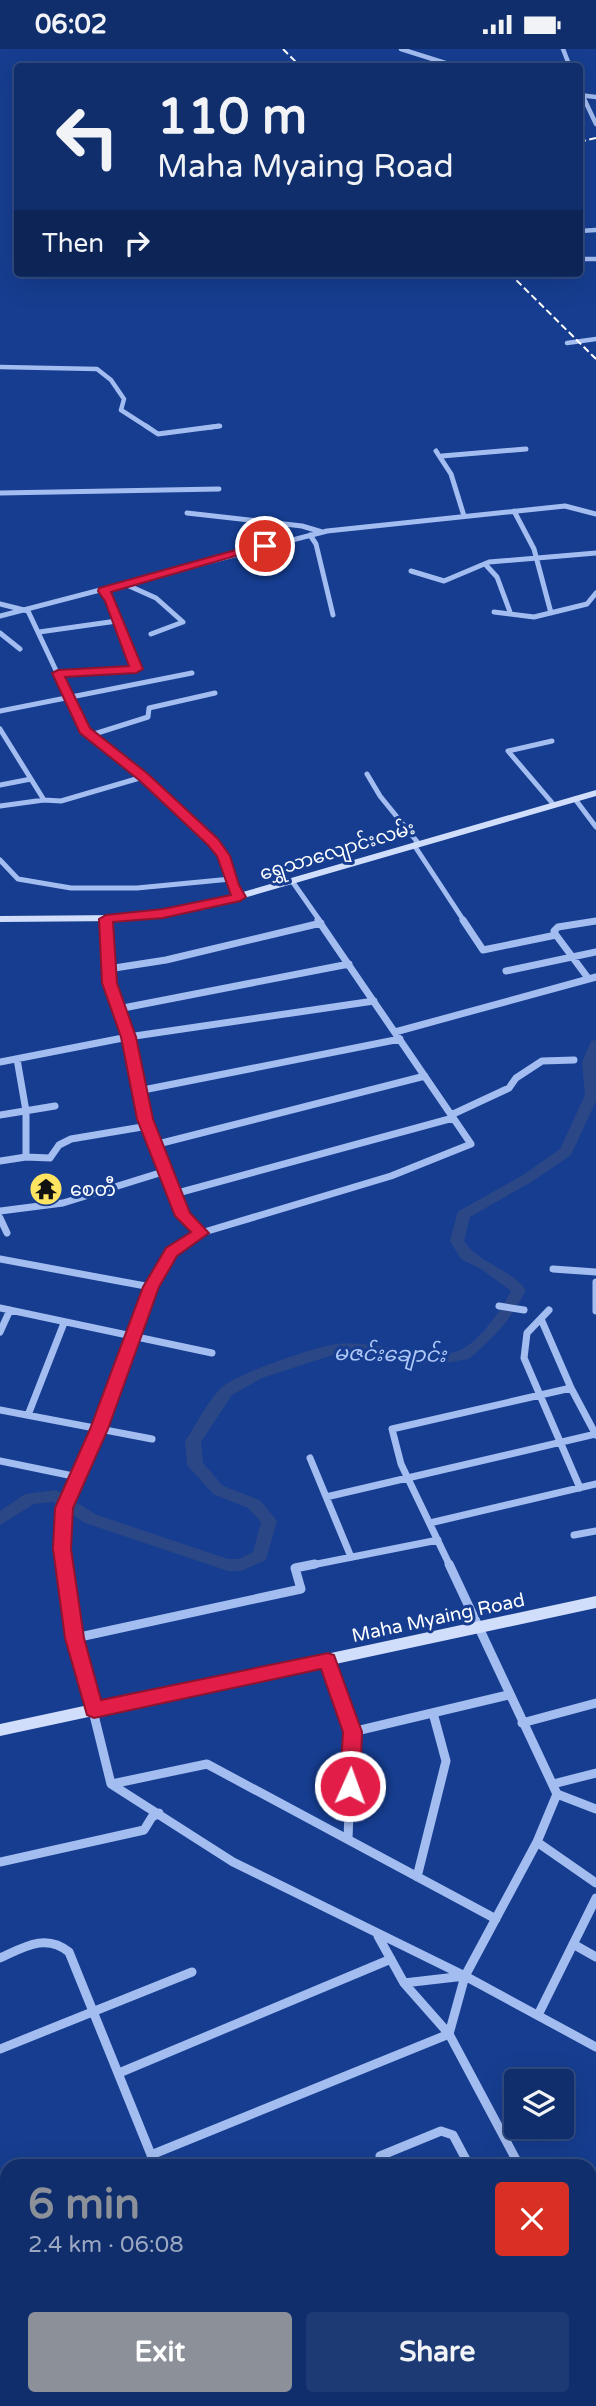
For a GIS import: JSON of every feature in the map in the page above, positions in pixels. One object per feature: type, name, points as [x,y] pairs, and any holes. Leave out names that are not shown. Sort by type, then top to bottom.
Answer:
[{"type":"street","points":[[401,49],[445,63]]},
{"type":"street","points":[[583,99],[596,124]]},
{"type":"street","points":[[567,343],[596,339]]},
{"type":"street","points":[[0,367],[97,369],[122,393],[124,399],[121,410],[158,434],[220,426]]},
{"type":"street","points":[[442,456],[526,449]]},
{"type":"street","points":[[436,451],[442,456],[457,486],[464,516]]},
{"type":"street","points":[[0,493],[219,489]]},
{"type":"street","points":[[0,616],[28,611],[220,557],[323,532],[565,506],[596,514]]},
{"type":"street","points":[[514,511],[537,558],[551,613]]},
{"type":"street","points":[[187,513],[302,526],[323,532]]},
{"type":"street","points":[[310,535],[316,544],[332,615]]},
{"type":"street","points":[[411,571],[444,581],[485,564],[596,553]]},
{"type":"street","points":[[485,564],[497,577],[510,612]]},
{"type":"street","points":[[127,585],[156,598],[183,622],[151,634]]},
{"type":"street","points":[[58,673],[136,669],[104,591]]},
{"type":"street","points":[[494,612],[534,617],[587,604],[596,593]]},
{"type":"street","points":[[0,604],[28,611]]},
{"type":"street","points":[[28,611],[85,730],[144,777],[213,842],[224,856],[240,897]]},
{"type":"street","points":[[38,632],[117,621]]},
{"type":"street","points":[[0,633],[20,649]]},
{"type":"street","points":[[0,711],[192,673]]},
{"type":"street","points":[[91,735],[148,717],[149,708],[215,693]]},
{"type":"street","points":[[0,729],[44,800]]},
{"type":"street","points":[[552,741],[508,751],[554,805]]},
{"type":"street","points":[[367,774],[416,844],[480,948],[484,950],[556,935]]},
{"type":"street","points":[[0,806],[44,800],[61,801],[144,777]]},
{"type":"street","points":[[0,785],[31,779]]},
{"type":"street","name":"ရွှေသာလျောင်းလမ်း","points":[[0,919],[106,919],[163,913],[240,897],[596,793]]},
{"type":"street","points":[[575,799],[596,827]]},
{"type":"street","points":[[0,860],[18,879],[71,888],[137,888],[231,879]]},
{"type":"street","points":[[292,881],[471,1144],[391,1176],[201,1233],[171,1252],[151,1287],[99,1429],[64,1508],[62,1549],[75,1638],[111,1784],[233,1862],[465,1976],[596,2047]]},
{"type":"street","points":[[106,919],[109,983],[128,1037],[148,1126],[183,1216],[201,1233]]},
{"type":"street","points":[[395,1032],[444,1021],[592,978],[572,957],[554,931],[558,926],[596,921]]},
{"type":"street","points":[[108,969],[166,960],[321,923]]},
{"type":"street","points":[[506,971],[596,952]]},
{"type":"street","points":[[118,1009],[349,964]]},
{"type":"street","points":[[0,1062],[128,1037],[374,1001]]},
{"type":"street","points":[[138,1091],[400,1039]]},
{"type":"street","points":[[17,1059],[26,1111],[26,1157]]},
{"type":"street","points":[[174,1194],[452,1116],[509,1088],[516,1078],[542,1061],[574,1060]]},
{"type":"street","points":[[154,1145],[425,1076]]},
{"type":"street","points":[[0,1115],[55,1106]]},
{"type":"street","points":[[0,1161],[26,1157],[50,1159],[59,1145],[71,1139],[148,1126]]},
{"type":"street","points":[[0,1211],[23,1211],[56,1204],[166,1171]]},
{"type":"street","points":[[0,1218],[7,1233]]},
{"type":"street","points":[[0,1259],[151,1287]]},
{"type":"street","points":[[553,1269],[596,1272]]},
{"type":"street","points":[[595,1309],[596,1282]]},
{"type":"street","points":[[499,1306],[524,1310]]},
{"type":"street","points":[[0,1308],[212,1353]]},
{"type":"street","points":[[0,1332],[10,1310]]},
{"type":"street","points":[[549,1310],[527,1333],[524,1358],[580,1488]]},
{"type":"street","points":[[326,1497],[560,1441],[596,1435],[570,1388],[541,1319]]},
{"type":"street","points":[[28,1415],[64,1322]]},
{"type":"street","points":[[570,1388],[392,1429],[391,1438],[508,1695],[557,1794],[596,1809]]},
{"type":"street","points":[[0,1410],[152,1440]]},
{"type":"street","points":[[310,1458],[351,1557]]},
{"type":"street","points":[[0,1461],[78,1478]]},
{"type":"street","points":[[430,1523],[596,1484]]},
{"type":"street","points":[[574,1535],[596,1531]]},
{"type":"street","points":[[75,1638],[301,1589],[295,1568],[438,1540]]},
{"type":"street","name":"Maha Myaing Road","points":[[0,1730],[596,1602]]},
{"type":"street","points":[[328,1660],[352,1732],[348,1839]]},
{"type":"street","points":[[352,1732],[508,1695]]},
{"type":"street","points":[[522,1723],[596,1703]]},
{"type":"street","points":[[416,1877],[446,1761],[433,1713]]},
{"type":"street","points":[[111,1784],[207,1764],[496,1919]]},
{"type":"street","points":[[552,1784],[596,1773]]},
{"type":"street","points":[[449,2034],[465,1976],[537,1842],[557,1794]]},
{"type":"street","points":[[0,1862],[144,1830],[152,1817],[159,1813]]},
{"type":"street","points":[[537,1842],[596,1883]]},
{"type":"street","points":[[538,2015],[596,1898]]},
{"type":"street","points":[[378,1935],[404,1983],[449,2034],[516,2159]]},
{"type":"street","points":[[0,1958],[46,1940],[60,1942],[69,1952],[153,2159]]},
{"type":"street","points":[[573,1944],[596,1957]]},
{"type":"street","points":[[119,2073],[391,1959]]},
{"type":"street","points":[[0,2049],[192,1972]]},
{"type":"street","points":[[404,1983],[465,1976]]},
{"type":"street","points":[[151,2155],[449,2034]]},
{"type":"street","points":[[380,2156],[441,2131],[449,2131],[466,2159]]},
{"type":"waterway","name":"မဇင်းချောင်း","points":[[0,1519],[31,1498],[56,1496],[91,1519],[228,1565],[241,1565],[260,1556],[269,1521],[254,1504],[218,1490],[195,1465],[193,1441],[227,1391],[257,1374],[336,1349],[377,1351],[407,1358],[438,1359],[464,1355],[491,1332],[507,1313],[519,1290],[486,1265],[466,1255],[457,1241],[464,1214],[528,1178],[566,1152],[592,1095],[589,1062],[596,1044]]},
{"type":"railway","points":[[283,49],[297,63]]},
{"type":"railway","points":[[583,141],[596,138]]},
{"type":"railway","points":[[513,277],[596,359]]},
{"type":"place","name":"စေတီ","points":[[46,1189]]},
{"type":"route","points":[[265,546],[104,591],[136,669],[58,673],[85,730],[144,777],[213,842],[224,856],[233,885],[240,897],[202,907],[106,919],[109,983],[128,1037],[145,1119],[183,1216],[201,1233],[171,1252],[151,1287],[99,1429],[64,1508],[62,1549],[75,1638],[94,1710],[328,1660],[352,1732],[350,1786]]}]
